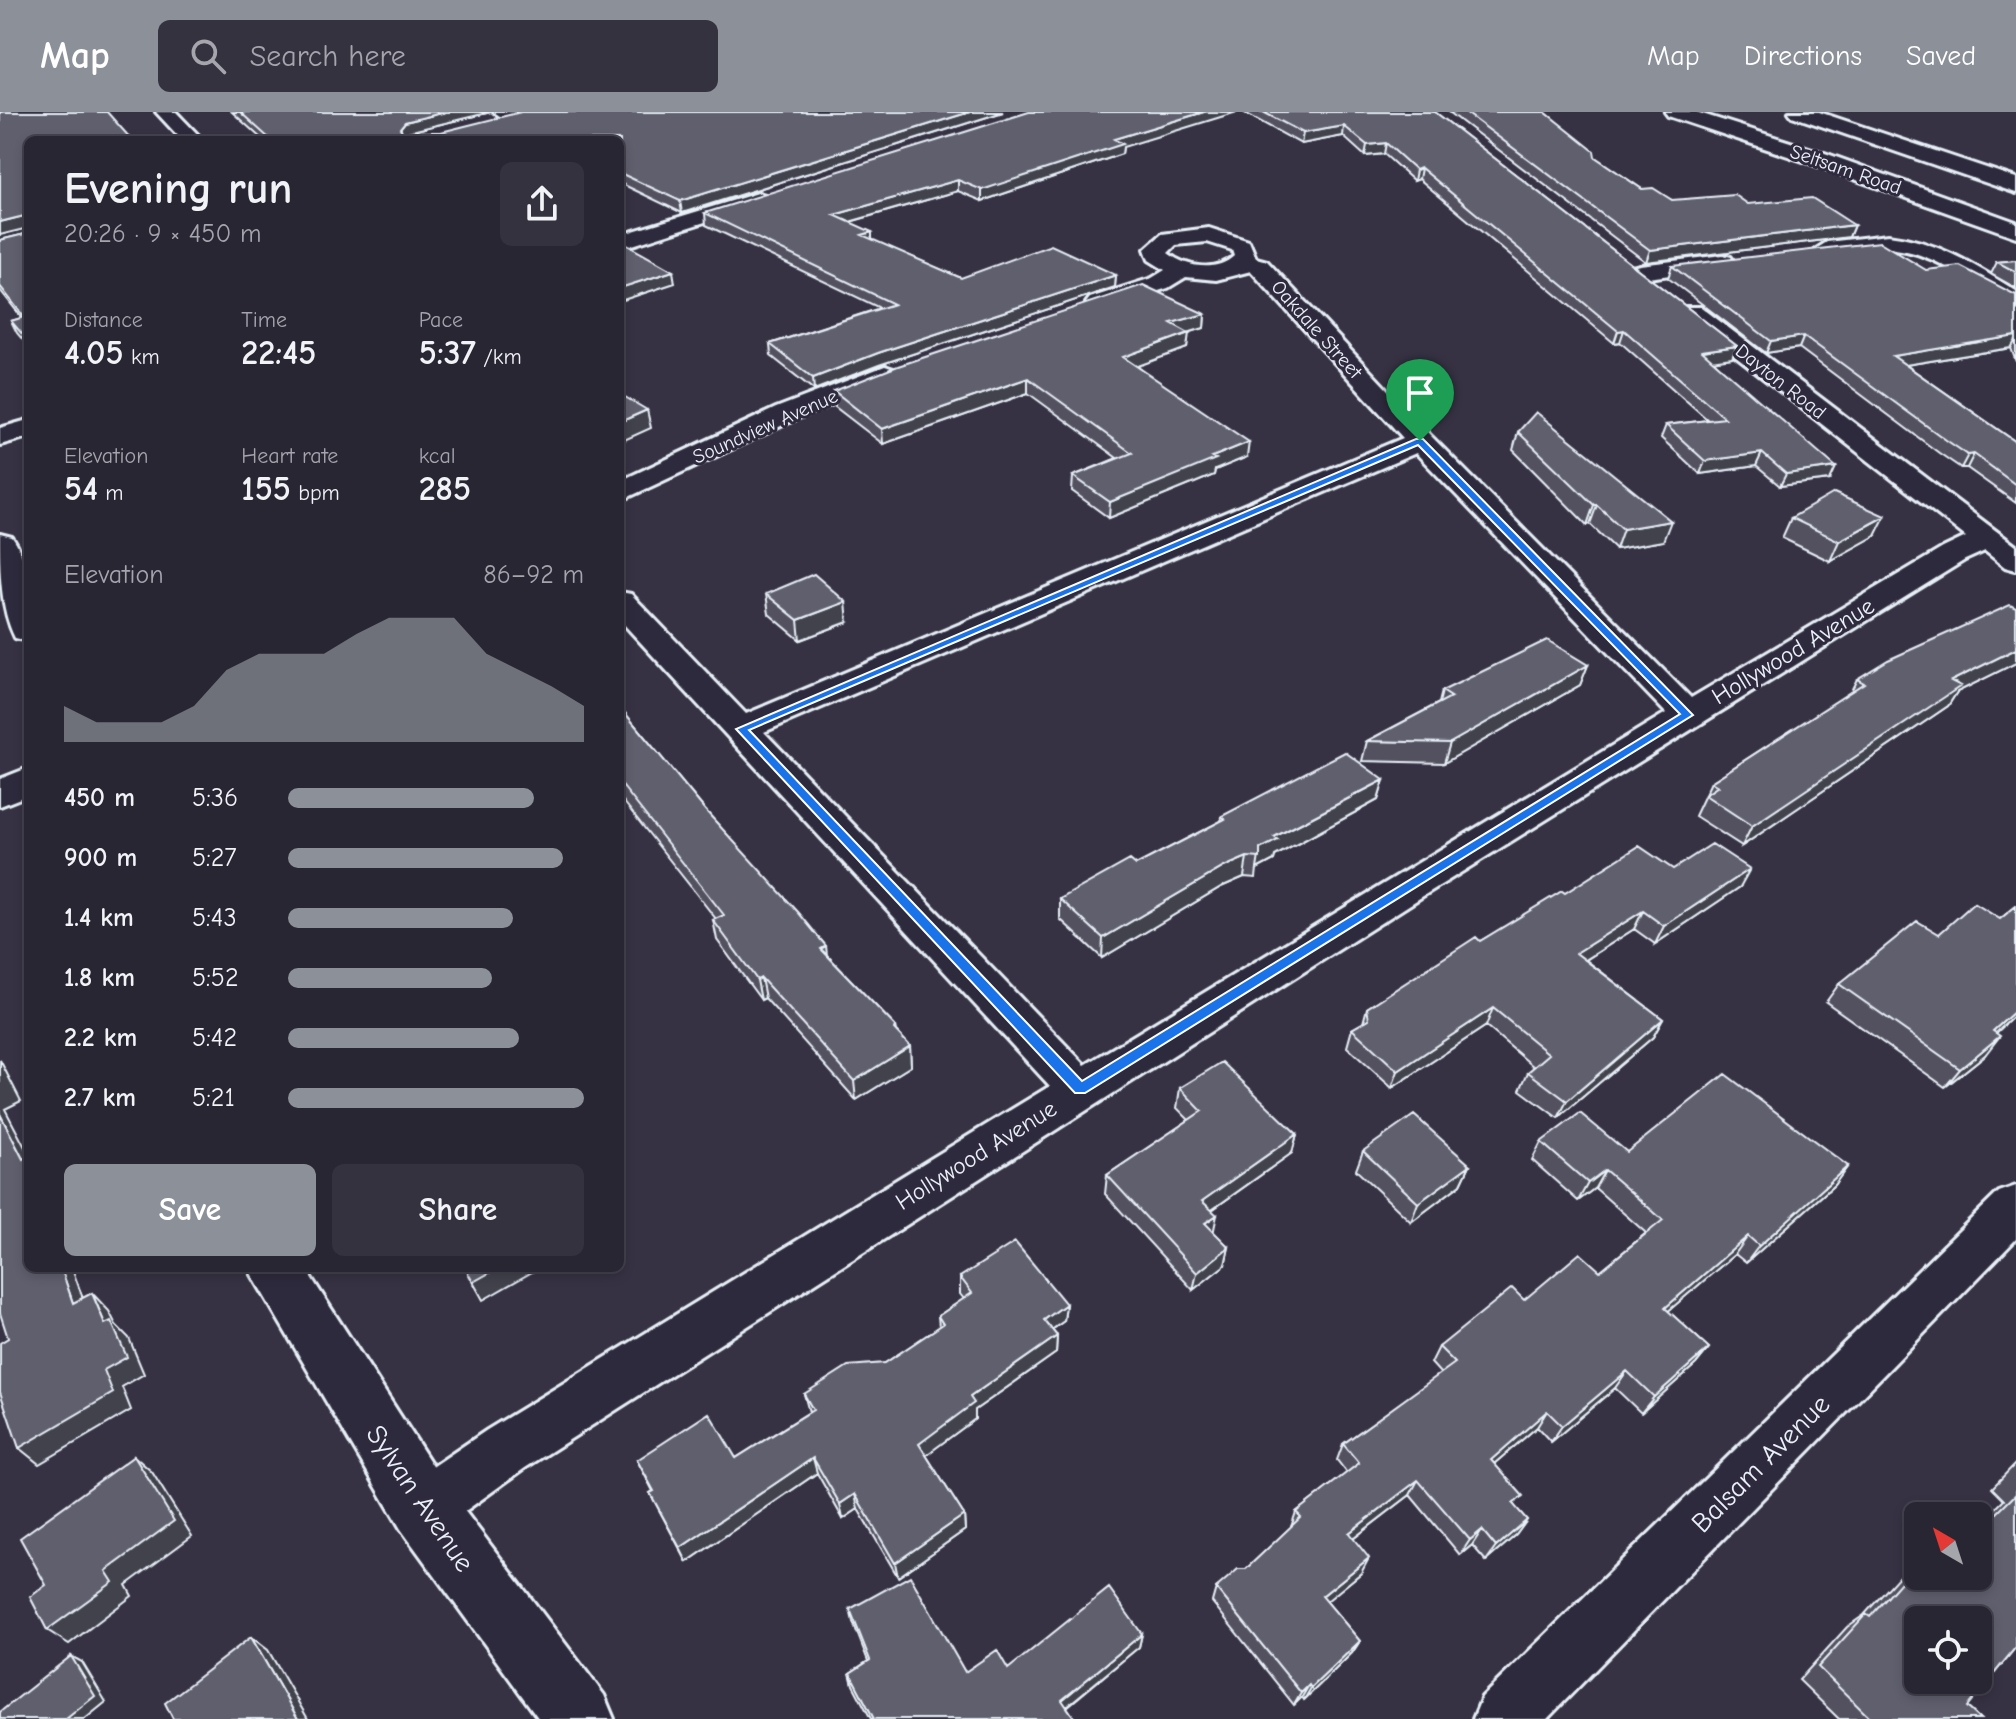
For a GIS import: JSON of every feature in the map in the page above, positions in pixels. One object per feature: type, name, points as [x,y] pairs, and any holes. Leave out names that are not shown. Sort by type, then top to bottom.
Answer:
[{"type":"main road","name":"Seltsam Road","points":[[1675,112],[1814,157],[2016,230]]},
{"type":"main road","points":[[1799,112],[2016,186]]},
{"type":"main road","points":[[479,125],[514,114]]},
{"type":"main road","points":[[1945,139],[2016,164]]},
{"type":"main road","points":[[3,562],[24,619]]},
{"type":"main road","name":"Sylvan Avenue","points":[[277,1272],[423,1507],[580,1719]]},
{"type":"street","points":[[165,112],[189,136]]},
{"type":"street","points":[[624,241],[782,191]]},
{"type":"street","points":[[1182,236],[1222,238],[1246,251],[1243,262],[1225,270],[1183,269],[1170,265],[1157,255],[1156,249],[1161,243],[1182,236]]},
{"type":"street","points":[[1810,251],[1888,242],[1914,246],[1936,255],[2016,301]]},
{"type":"street","name":"Dayton Road","points":[[1616,253],[2001,550]]},
{"type":"street","points":[[1640,272],[1748,259]]},
{"type":"street","name":"Oakdale Street","points":[[1243,262],[1259,266],[1420,441],[1687,715]]},
{"type":"street","points":[[1069,313],[1160,283],[1183,269]]},
{"type":"street","name":"Soundview Avenue","points":[[624,490],[785,414],[904,368]]},
{"type":"street","points":[[0,437],[24,429]]},
{"type":"street","points":[[741,729],[1420,441]]},
{"type":"street","name":"Hollywood Avenue","points":[[423,1507],[520,1441],[1080,1089],[1687,715],[1954,554],[2001,550]]},
{"type":"street","points":[[624,605],[1080,1089]]},
{"type":"street","points":[[0,794],[24,782]]},
{"type":"street","name":"Balsam Avenue","points":[[1504,1719],[2016,1207]]},
{"type":"building","points":[[0,112],[107,112],[128,136],[24,136],[24,216],[0,222]]},
{"type":"building","points":[[240,112],[446,112],[405,122],[400,128],[403,132],[441,132],[521,112],[970,112],[680,201],[624,175],[624,136],[267,136]]},
{"type":"building","points":[[1029,112],[1204,112],[1114,139],[1123,144],[982,190],[958,180],[834,215],[872,232],[862,235],[961,278],[1051,245],[1116,275],[878,353],[813,378],[770,344],[894,304],[705,213]]},
{"type":"building","points":[[1263,112],[1435,112],[1737,346],[1702,351],[1836,467],[1786,474],[1762,453],[1705,461],[1666,425],[1725,418],[1624,330],[1618,331],[1421,168],[1416,170],[1386,143],[1367,145],[1344,126],[1303,133]]},
{"type":"building","points":[[1465,112],[1545,112],[1594,151],[1595,157],[1642,189],[1653,188],[1672,200],[1735,195],[1748,204],[1812,198],[1854,225],[1650,250]]},
{"type":"building","points":[[24,234],[24,317],[0,286],[0,240]]},
{"type":"building","points":[[1880,242],[1926,270],[1960,266],[2016,295],[2016,336],[1893,356],[2016,442],[2016,485],[1974,454],[1968,455],[1946,440],[1804,336],[1771,341],[1672,266]]},
{"type":"building","points":[[624,243],[673,271],[624,287]]},
{"type":"building","points":[[2016,260],[2016,272],[1997,262]]},
{"type":"building","points":[[1143,285],[1205,314],[1171,323],[1189,333],[1123,357],[1249,442],[1212,457],[1216,459],[1110,502],[1073,476],[1132,453],[1028,378],[882,429],[834,391],[898,366]]},
{"type":"building","points":[[24,317],[24,336],[11,321]]},
{"type":"building","points":[[624,396],[647,410],[624,420]]},
{"type":"building","points":[[1536,412],[1671,521],[1623,529],[1518,432]]},
{"type":"building","points":[[1834,493],[1885,516],[1839,541],[1791,518]]},
{"type":"building","points":[[814,574],[846,602],[798,620],[766,594]]},
{"type":"building","points":[[2010,605],[2016,608],[2016,649],[1951,681],[1961,686],[1752,826],[1705,795],[1718,786],[1711,782],[1864,683],[1857,679],[1888,660]]},
{"type":"building","points":[[1547,640],[1588,665],[1450,743],[1367,741],[1451,697],[1442,691]]},
{"type":"building","points":[[624,712],[705,810],[799,913],[826,946],[821,949],[895,1026],[894,1029],[910,1046],[854,1081],[761,978],[757,980],[713,920],[724,915],[624,788]]},
{"type":"building","points":[[1345,752],[1384,780],[1274,837],[1278,840],[1260,849],[1260,858],[1247,857],[1224,867],[1103,938],[1060,899],[1130,860],[1136,865]]},
{"type":"building","points":[[1712,844],[1750,869],[1664,926],[1643,911],[1576,953],[1663,1019],[1567,1101],[1528,1072],[1549,1054],[1493,1008],[1398,1071],[1352,1029],[1369,1019],[1367,1008],[1476,937],[1480,941],[1639,846],[1673,869]]},
{"type":"building","points":[[1974,903],[2000,919],[2016,906],[2016,1010],[1993,1031],[2000,1036],[1960,1069],[1839,984],[1917,921],[1939,934]]},
{"type":"building","points":[[1222,1062],[1297,1134],[1202,1201],[1217,1215],[1205,1223],[1229,1247],[1197,1273],[1107,1175],[1202,1111],[1180,1088]]},
{"type":"building","points":[[1725,1074],[1848,1166],[1759,1246],[1748,1236],[1665,1308],[1709,1348],[1654,1397],[1627,1371],[1562,1426],[1547,1411],[1491,1460],[1523,1496],[1513,1504],[1527,1520],[1496,1547],[1482,1530],[1470,1540],[1418,1480],[1349,1533],[1369,1558],[1322,1596],[1360,1641],[1311,1688],[1309,1685],[1301,1693],[1216,1588],[1238,1569],[1246,1569],[1301,1517],[1296,1512],[1359,1463],[1343,1444],[1455,1363],[1439,1347],[1512,1288],[1524,1300],[1580,1253],[1600,1271],[1663,1220],[1605,1170],[1588,1183],[1541,1142],[1580,1113],[1627,1152]]},
{"type":"building","points":[[0,1114],[24,1158],[24,1272],[62,1272],[73,1303],[92,1293],[105,1324],[111,1321],[127,1357],[104,1370],[113,1393],[19,1448],[0,1392],[0,1343],[8,1338],[0,1313]]},
{"type":"building","points":[[1414,1115],[1470,1165],[1418,1203],[1363,1151]]},
{"type":"building","points":[[1015,1242],[1066,1304],[1044,1320],[1057,1336],[970,1397],[974,1403],[919,1444],[964,1515],[895,1563],[855,1494],[840,1504],[813,1458],[680,1548],[650,1493],[654,1491],[637,1460],[709,1413],[736,1458],[813,1410],[804,1394],[848,1366],[885,1363],[943,1324],[938,1316],[972,1293],[960,1277]]},
{"type":"building","points":[[467,1272],[491,1272],[473,1282]]},
{"type":"building","points":[[134,1456],[174,1521],[106,1571],[113,1582],[47,1630],[30,1597],[46,1585],[20,1538]]},
{"type":"building","points":[[2016,1494],[2016,1647],[1992,1676],[1992,1606],[1904,1606],[1904,1694],[1978,1694],[1967,1707],[1980,1719],[1871,1719],[1818,1667],[1866,1614],[1870,1617],[1904,1579],[1904,1590],[1992,1590],[1992,1518]]},
{"type":"building","points":[[910,1576],[965,1672],[997,1650],[1008,1669],[1109,1588],[1142,1634],[1062,1700],[1075,1719],[874,1719],[850,1673],[870,1660],[850,1609]]},
{"type":"building","points":[[251,1637],[298,1719],[173,1719],[165,1703]]},
{"type":"building","points":[[71,1656],[95,1696],[66,1719],[0,1719],[0,1712]]},
{"type":"route","points":[[1420,441],[1687,715],[1080,1089],[741,729],[1226,524],[1420,441]]}]
